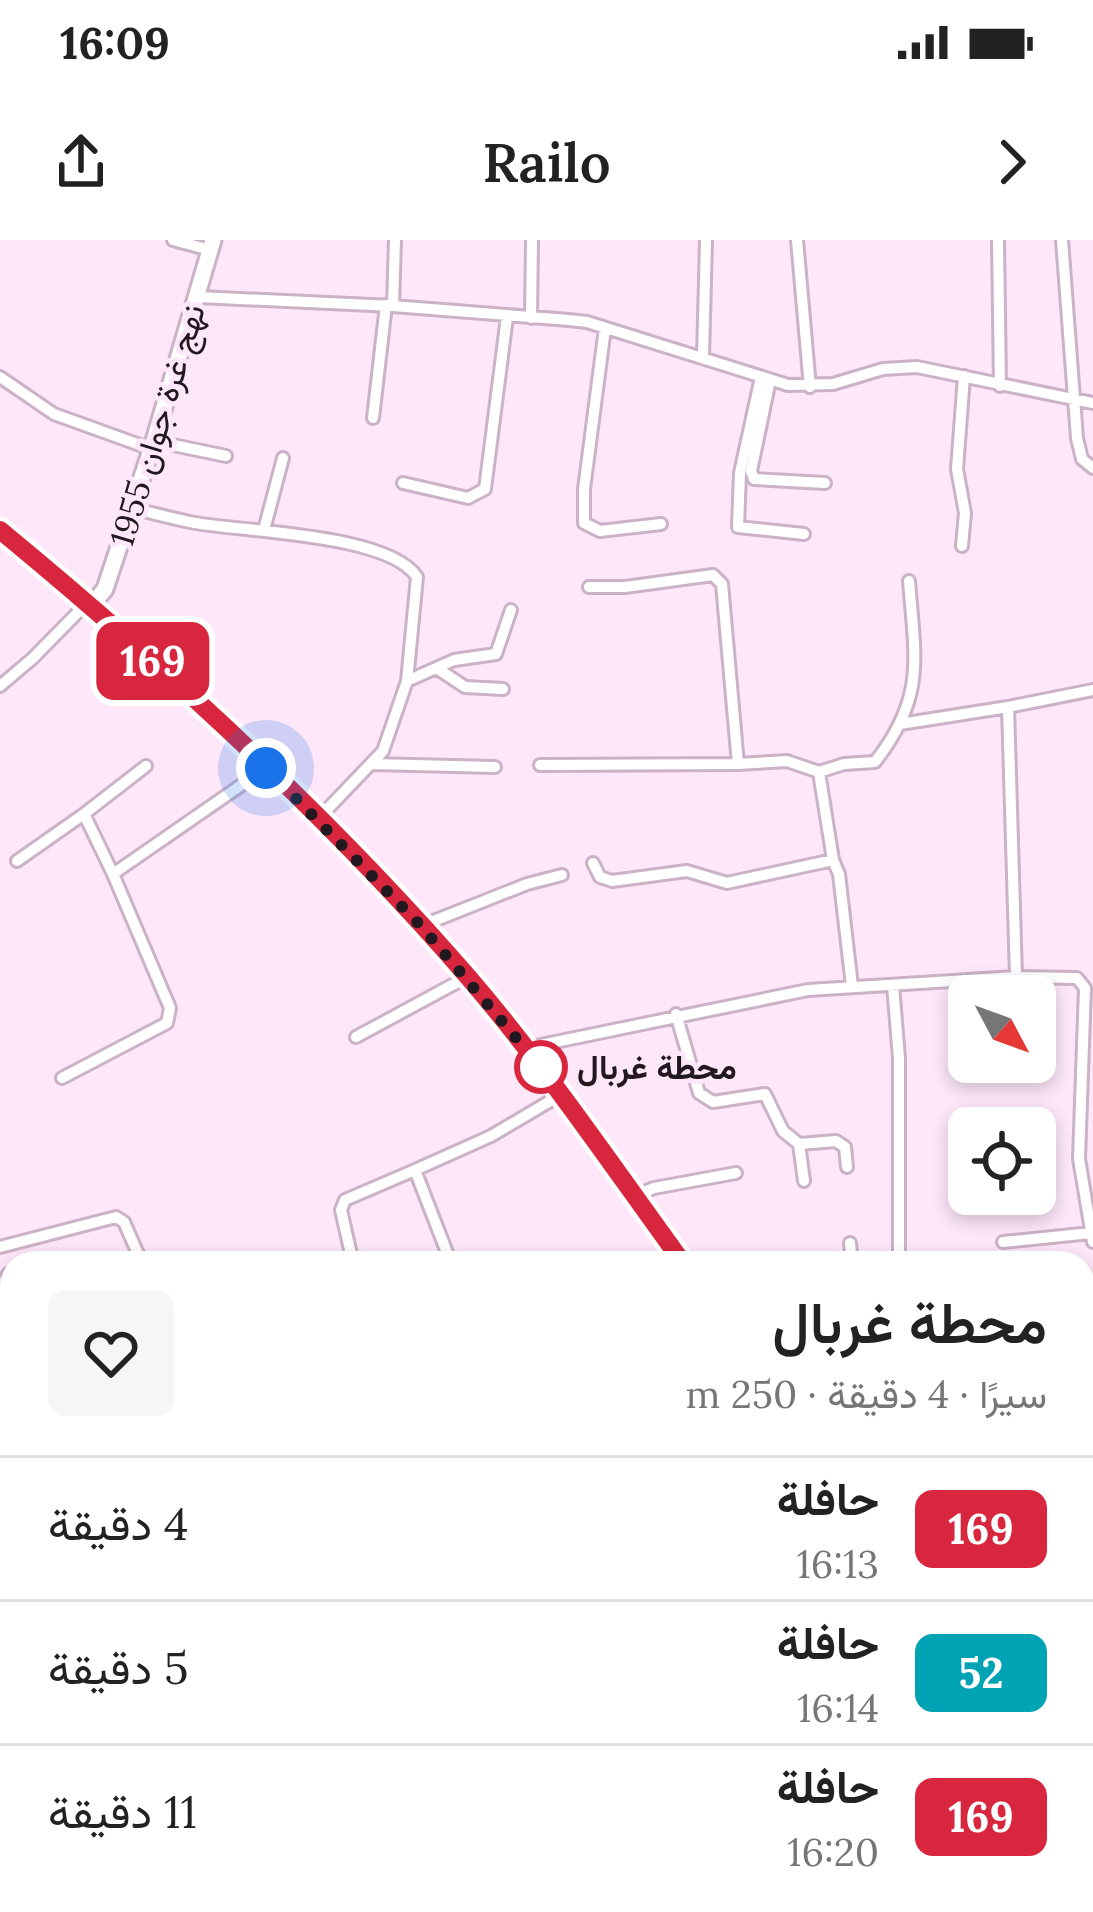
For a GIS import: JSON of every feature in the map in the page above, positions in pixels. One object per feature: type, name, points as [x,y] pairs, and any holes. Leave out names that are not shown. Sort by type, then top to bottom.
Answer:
[{"type":"street","points":[[173,240],[212,245]]},
{"type":"street","points":[[374,418],[395,240]]},
{"type":"street","points":[[531,318],[532,240]]},
{"type":"street","points":[[703,358],[706,240]]},
{"type":"street","points":[[796,240],[810,387]]},
{"type":"street","points":[[998,240],[1000,386]]},
{"type":"street","points":[[1062,240],[1073,402],[1082,459],[1093,468]]},
{"type":"street","name":"نهج غرة جوان 1955","points":[[89,604],[105,589],[212,245]]},
{"type":"street","points":[[198,297],[587,322],[765,378],[810,387],[883,369],[916,367],[1093,403]]},
{"type":"street","points":[[403,483],[467,498],[485,489],[507,317]]},
{"type":"street","points":[[604,328],[584,523],[600,531],[661,524]]},
{"type":"street","points":[[962,546],[965,513],[957,469],[964,376]]},
{"type":"street","points":[[0,377],[54,414],[153,445],[226,456]]},
{"type":"street","points":[[765,378],[751,471],[754,479],[825,483]]},
{"type":"street","points":[[765,378],[740,472],[738,527],[804,534]]},
{"type":"street","points":[[264,530],[283,458]]},
{"type":"street","points":[[131,508],[197,523],[351,544],[408,563],[417,577],[406,681],[390,737],[372,764],[317,820]]},
{"type":"street","points":[[0,530],[89,604],[266,768],[421,926],[562,1094],[670,1251]]},
{"type":"street","points":[[589,586],[625,587],[712,574],[722,584],[738,764]]},
{"type":"street","points":[[540,765],[787,761],[819,772],[875,762],[909,707],[915,674],[909,581]]},
{"type":"street","points":[[0,686],[89,604]]},
{"type":"street","points":[[406,681],[454,660],[496,654],[512,610]]},
{"type":"street","points":[[438,669],[465,687],[503,689]]},
{"type":"street","points":[[899,724],[1093,690]]},
{"type":"street","points":[[1009,707],[1016,975]]},
{"type":"street","points":[[372,764],[495,767]]},
{"type":"street","points":[[17,861],[146,766]]},
{"type":"street","points":[[113,874],[266,768]]},
{"type":"street","points":[[819,772],[839,874],[852,986]]},
{"type":"street","points":[[62,1078],[167,1023],[170,1008],[84,814]]},
{"type":"street","points":[[593,863],[600,877],[612,881],[687,871],[727,883],[833,860]]},
{"type":"street","points":[[421,926],[562,875]]},
{"type":"street","points":[[356,1037],[467,977]]},
{"type":"street","points":[[1003,1242],[1092,1237],[1079,1159],[1083,982],[1056,977]]},
{"type":"street","points":[[526,1048],[808,990],[948,981]]},
{"type":"street","points":[[893,985],[899,1058],[899,1251]]},
{"type":"street","points":[[676,1014],[699,1093],[712,1102],[765,1094],[783,1131],[799,1144],[804,1181]]},
{"type":"street","points":[[350,1251],[341,1210],[345,1200],[491,1136],[562,1094]]},
{"type":"street","points":[[1078,1113],[1093,1112]]},
{"type":"street","points":[[799,1144],[836,1141],[845,1147],[847,1167]]},
{"type":"street","points":[[416,1169],[447,1251]]},
{"type":"street","points":[[634,1196],[736,1173]]},
{"type":"street","points":[[0,1247],[116,1217],[124,1222],[137,1251]]},
{"type":"street","points":[[850,1244],[851,1251]]},
{"type":"bus line","name":"169","points":[[0,530],[208,711],[397,900],[526,1048],[674,1251]]},
{"type":"place","name":"محطة غربال","points":[[541,1067]]},
{"type":"route","points":[[266,768],[421,926],[544,1071],[541,1067]]}]
